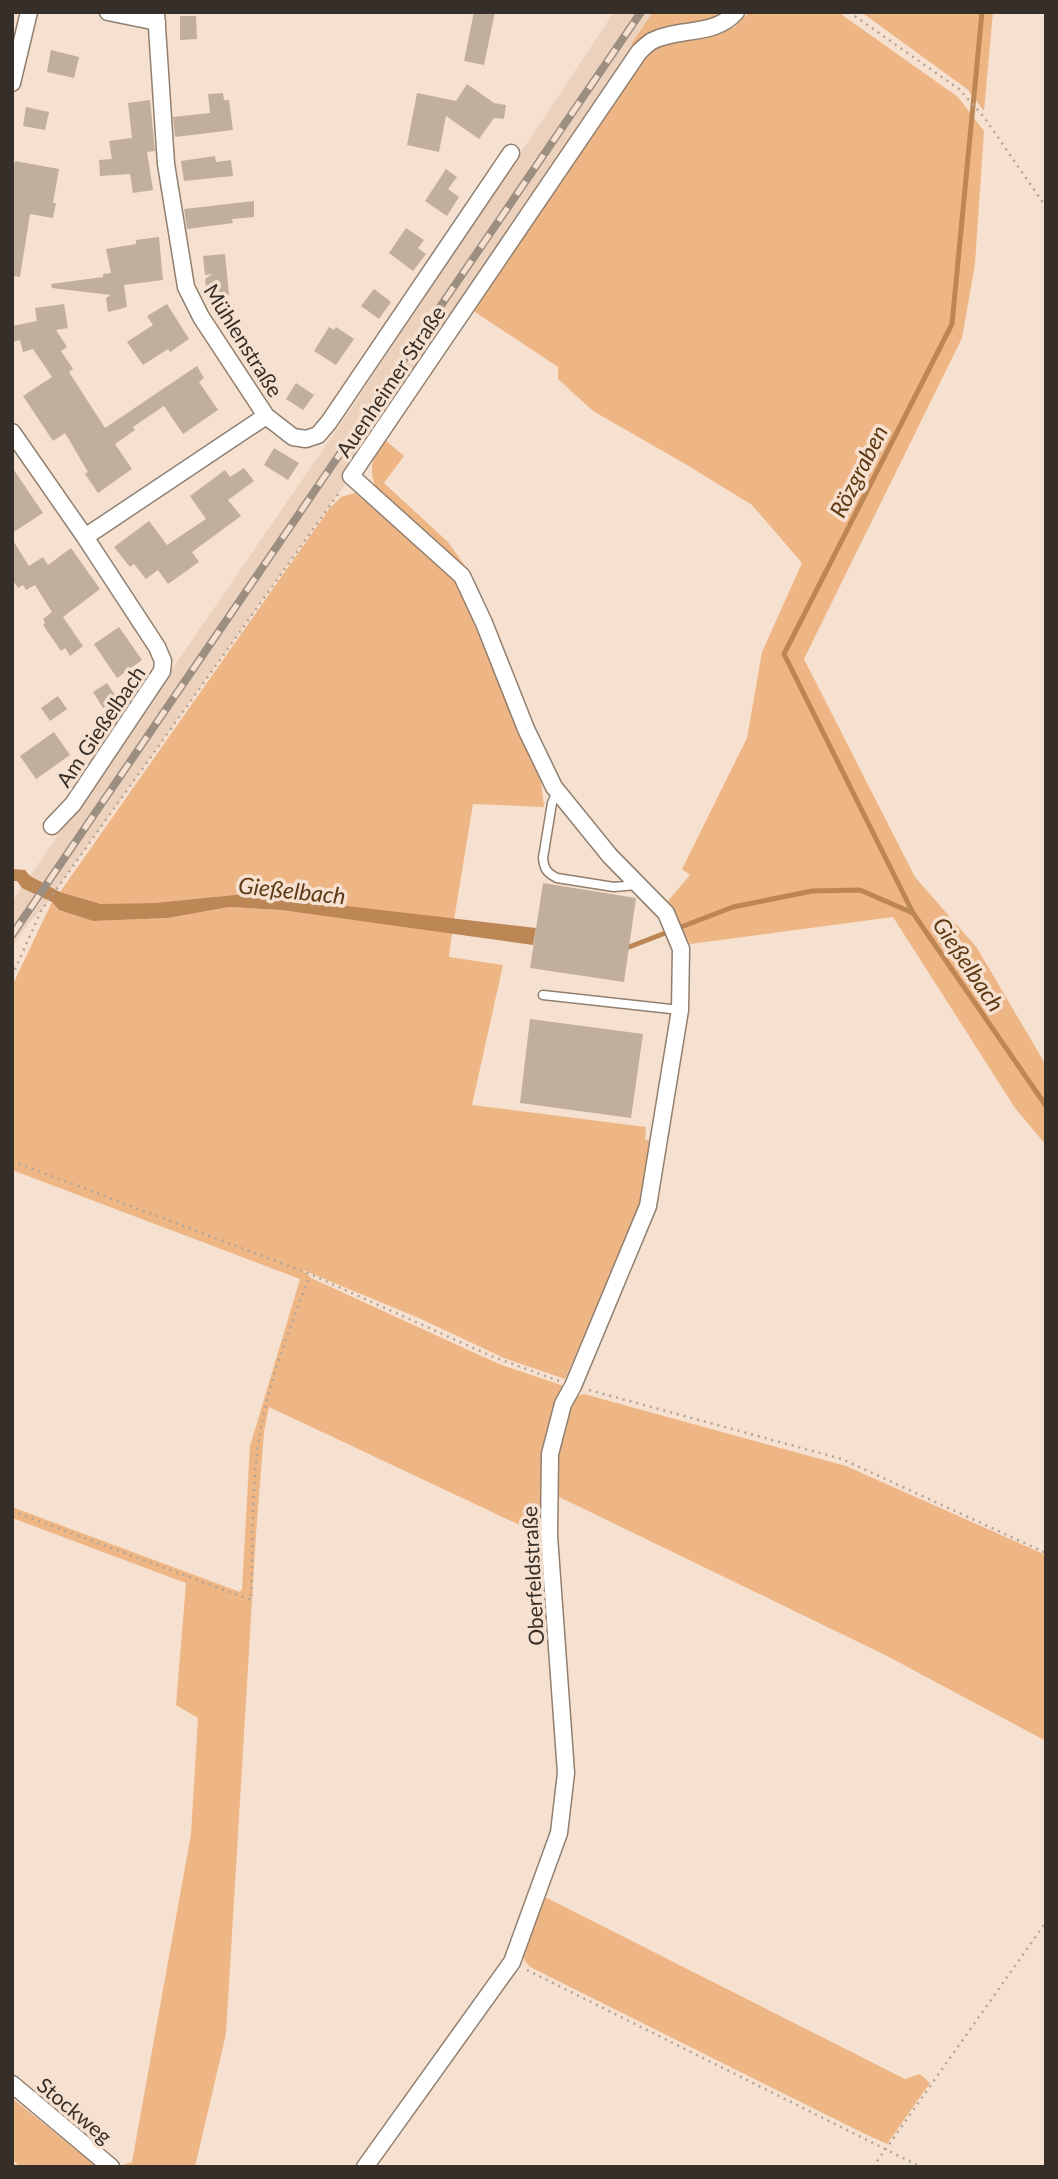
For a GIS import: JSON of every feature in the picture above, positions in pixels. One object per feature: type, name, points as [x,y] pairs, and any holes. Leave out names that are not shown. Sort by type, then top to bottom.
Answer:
[{"type":"street","points":[[12,83],[29,12]]},
{"type":"street","points":[[108,12],[157,17]]},
{"type":"street","name":"Auenheimer Straße","points":[[681,949],[666,913],[610,856],[557,792],[526,729],[484,623],[462,576],[351,477],[639,52],[652,41],[714,27],[729,20],[736,12]]},
{"type":"street","name":"Mühlenstraße","points":[[157,17],[166,164],[186,287],[201,317],[266,416],[293,437],[306,439],[318,435],[511,153]]},
{"type":"street","points":[[85,537],[266,416]]},
{"type":"street","name":"Am Gießelbach","points":[[12,432],[85,537],[157,647],[163,661],[162,671],[73,804],[52,826]]},
{"type":"street","name":"Oberfeldstraße","points":[[365,2167],[512,1962],[559,1833],[566,1773],[549,1536],[550,1454],[563,1404],[648,1206],[680,1010],[681,949]]},
{"type":"street","name":"Stockweg","points":[[12,2084],[111,2167]]},
{"type":"lane","points":[[557,792],[552,803],[543,858],[544,867],[549,874],[557,878],[614,887],[637,884]]},
{"type":"lane","points":[[543,995],[680,1010]]},
{"type":"path","points":[[849,12],[959,89],[984,117],[1046,207]]},
{"type":"path","points":[[12,976],[41,911],[61,881],[351,477]]},
{"type":"path","points":[[12,1161],[310,1274],[491,1356],[573,1386],[842,1459],[1046,1553]]},
{"type":"path","points":[[12,1511],[251,1600],[255,1483],[260,1434],[268,1394],[310,1274]]},
{"type":"path","points":[[873,2167],[1046,1922]]},
{"type":"path","points":[[512,1962],[920,2167]]},
{"type":"shaded area","points":[[614,12],[653,12],[631,43],[639,52],[351,476],[41,911],[31,920],[12,947],[12,902],[346,416]]},
{"type":"shaded area","points":[[653,12],[730,12],[636,49],[631,44]]},
{"type":"shaded area","points":[[749,12],[838,12],[958,97],[984,131],[975,264],[962,338],[804,659],[915,877],[977,948],[1046,1065],[1046,1145],[1015,1108],[893,917],[690,944],[667,902],[690,875],[682,869],[747,738],[762,652],[802,563],[752,505],[593,411],[558,379],[558,367],[472,310],[637,65],[651,50],[671,41],[714,36],[735,27]]},
{"type":"shaded area","points":[[861,12],[993,12],[984,111],[967,89]]},
{"type":"shaded area","points":[[384,439],[404,456],[384,483],[448,542],[470,573],[391,506],[375,485],[372,467],[377,450]]},
{"type":"shaded area","points":[[355,493],[451,574],[484,633],[541,781],[544,807],[473,804],[454,920],[244,894],[154,903],[101,904],[60,892],[329,509],[341,497]]},
{"type":"shaded area","points":[[12,869],[25,870],[30,876],[60,892],[101,904],[154,903],[244,894],[536,928],[533,945],[281,910],[229,907],[168,918],[93,921],[59,910],[52,902],[22,888],[17,881],[12,881]]},
{"type":"shaded area","points":[[52,902],[59,910],[93,921],[168,918],[229,907],[281,910],[452,933],[449,957],[503,965],[472,1105],[646,1127],[645,1140],[654,1140],[644,1198],[565,1379],[504,1358],[421,1319],[303,1270],[311,1278],[499,1364],[564,1386],[550,1428],[542,1489],[543,1536],[269,1407],[264,1432],[256,1534],[226,2034],[195,2167],[120,2166],[132,2162],[191,1834],[198,1718],[176,1705],[186,1583],[12,1518],[12,1507],[240,1592],[250,1446],[300,1279],[12,1170],[12,986]]},
{"type":"shaded area","points":[[584,1394],[846,1466],[1046,1555],[1046,1741],[887,1656],[551,1493],[560,1429],[574,1397]]},
{"type":"shaded area","points":[[541,1895],[905,2079],[920,2074],[930,2083],[887,2144],[865,2134],[530,1967],[522,1953]]},
{"type":"shaded area","points":[[12,2098],[97,2167],[20,2167],[12,2159]]},
{"type":"building","points":[[474,12],[495,12],[484,65],[464,61]]},
{"type":"building","points":[[180,16],[196,16],[197,39],[180,40]]},
{"type":"building","points":[[51,50],[79,57],[74,78],[47,72]]},
{"type":"building","points":[[467,84],[494,103],[506,105],[504,119],[494,118],[479,139],[446,116],[439,152],[407,145],[417,93],[456,101]]},
{"type":"building","points":[[223,93],[224,100],[229,100],[233,130],[175,137],[173,117],[210,113],[208,94]]},
{"type":"building","points":[[150,100],[155,151],[147,152],[153,190],[133,193],[130,174],[100,176],[99,160],[112,159],[109,141],[132,138],[128,103]]},
{"type":"building","points":[[26,107],[49,112],[45,130],[23,126]]},
{"type":"building","points":[[215,156],[216,162],[231,160],[233,176],[184,181],[181,161]]},
{"type":"building","points":[[15,161],[59,169],[53,218],[30,214],[20,277],[12,276],[12,177]]},
{"type":"building","points":[[446,169],[457,177],[448,189],[459,197],[447,216],[425,201]]},
{"type":"building","points":[[254,201],[254,217],[232,219],[233,223],[187,229],[184,209]]},
{"type":"building","points":[[406,228],[424,240],[418,248],[426,254],[413,271],[389,253]]},
{"type":"building","points":[[159,237],[163,280],[124,285],[127,307],[108,312],[106,298],[111,295],[52,288],[51,284],[103,277],[103,274],[111,273],[106,249],[136,244],[136,240]]},
{"type":"building","points":[[225,254],[229,295],[207,297],[205,279],[212,274],[205,275],[203,256]]},
{"type":"building","points":[[374,289],[391,302],[379,319],[361,306]]},
{"type":"building","points":[[64,304],[68,328],[56,330],[67,347],[61,351],[73,369],[69,372],[105,428],[197,366],[204,378],[199,382],[218,410],[183,434],[164,406],[133,427],[135,430],[115,444],[132,469],[98,493],[85,474],[88,472],[65,433],[53,441],[23,396],[52,377],[33,349],[23,352],[20,340],[12,342],[12,326],[37,321],[35,308]]},
{"type":"building","points":[[167,304],[189,339],[143,365],[127,342],[153,325],[147,316]]},
{"type":"building","points":[[329,327],[334,330],[336,327],[354,339],[336,365],[314,351]]},
{"type":"building","points":[[296,383],[314,395],[303,410],[286,399]]},
{"type":"building","points":[[274,448],[299,463],[288,480],[264,465]]},
{"type":"building","points":[[12,467],[43,513],[12,533]]},
{"type":"building","points":[[244,468],[254,481],[228,500],[241,516],[192,552],[199,562],[168,584],[158,570],[146,579],[134,564],[130,567],[114,547],[149,521],[167,545],[206,519],[190,496],[225,470],[230,477]]},
{"type":"building","points":[[12,539],[29,566],[43,557],[48,565],[71,548],[100,589],[63,617],[83,646],[70,656],[65,648],[61,651],[43,625],[43,619],[52,612],[35,585],[26,590],[23,585],[18,588],[12,579]]},
{"type":"building","points":[[119,627],[142,660],[117,678],[94,644]]},
{"type":"building","points":[[107,683],[117,698],[103,708],[93,692]]},
{"type":"building","points":[[58,696],[67,709],[50,721],[41,708]]},
{"type":"building","points":[[54,732],[70,755],[36,779],[20,756]]},
{"type":"building","points":[[543,883],[636,898],[624,982],[530,968]]},
{"type":"building","points":[[530,1019],[643,1034],[631,1118],[520,1103]]},
{"type":"waterway","name":"Rözgraben","points":[[913,913],[784,654],[952,324],[982,12]]},
{"type":"waterway","name":"Gießelbach","points":[[629,947],[733,907],[812,891],[860,890],[913,913],[1046,1106]]},
{"type":"railway","points":[[12,935],[641,12]]}]
